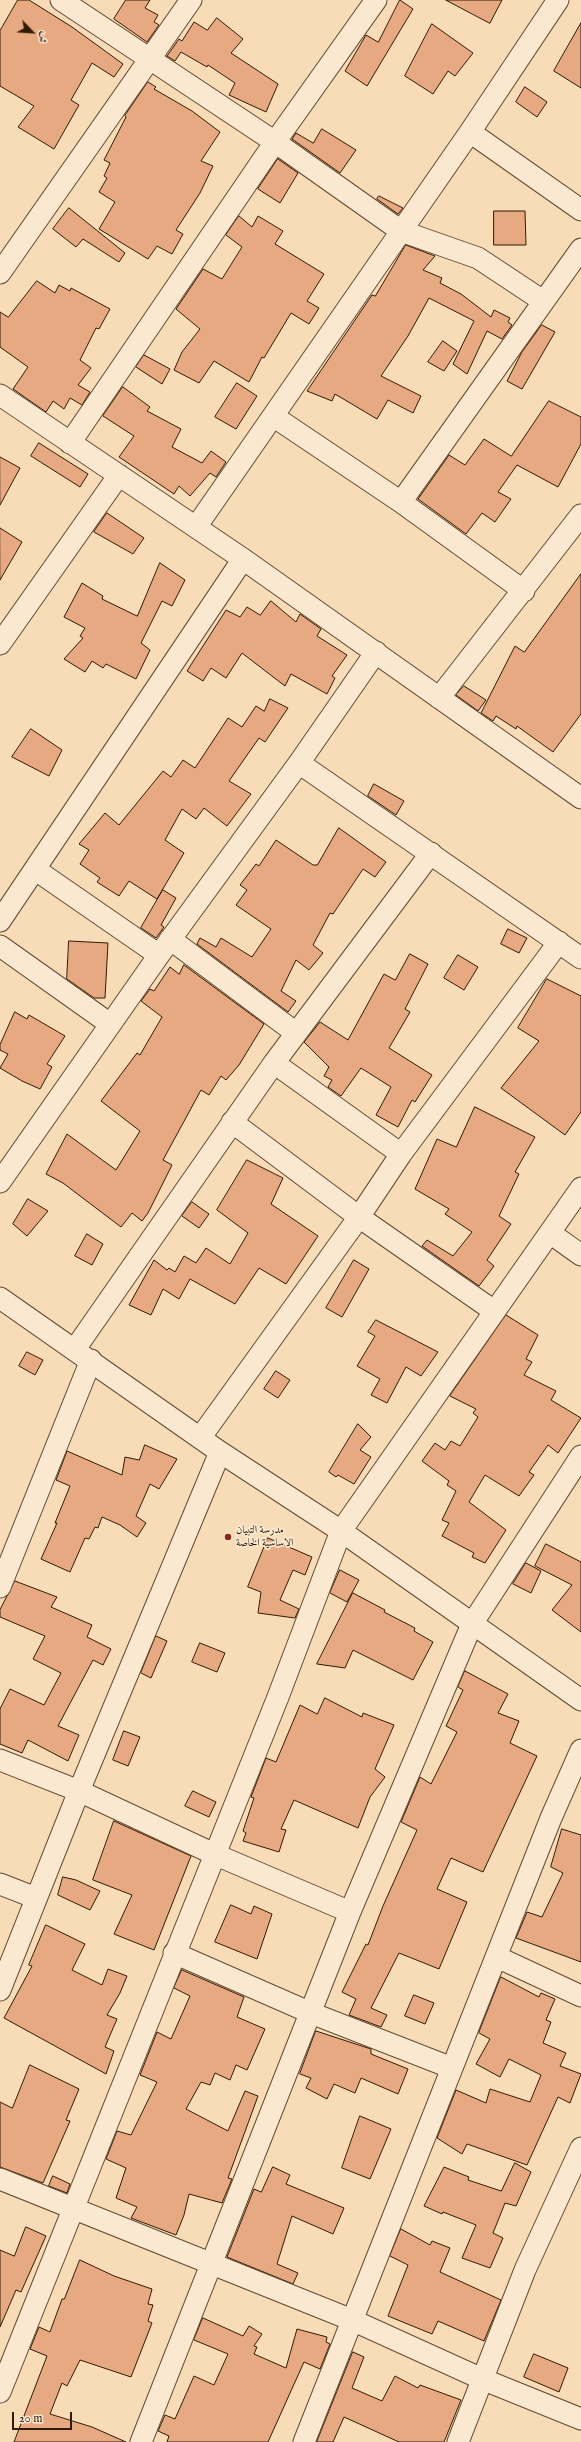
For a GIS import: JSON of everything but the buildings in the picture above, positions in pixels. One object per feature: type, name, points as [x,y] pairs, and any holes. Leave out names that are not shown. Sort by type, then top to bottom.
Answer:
[{"type":"street","points":[[61,0],[275,142],[402,231],[478,258],[543,301]]},
{"type":"street","points":[[0,273],[191,0]]},
{"type":"street","points":[[70,443],[275,142],[376,0]]},
{"type":"street","points":[[196,527],[402,231],[558,0]]},
{"type":"street","points":[[470,132],[581,210]]},
{"type":"street","points":[[400,502],[581,249]]},
{"type":"street","points":[[0,395],[243,559],[439,698],[580,794]]},
{"type":"street","points":[[273,416],[400,502],[524,591]]},
{"type":"street","points":[[0,644],[119,475]]},
{"type":"street","points":[[439,698],[524,591],[581,515]]},
{"type":"street","points":[[0,921],[36,870],[243,559]]},
{"type":"street","points":[[0,1182],[164,947],[299,763],[376,652]]},
{"type":"street","points":[[299,763],[581,958]]},
{"type":"street","points":[[0,1587],[83,1355],[232,1122],[296,1033],[431,853]]},
{"type":"street","points":[[36,870],[164,947],[296,1033]]},
{"type":"street","points":[[200,1438],[359,1217],[401,1154],[559,942]]},
{"type":"street","points":[[0,946],[110,1024]]},
{"type":"street","points":[[274,1063],[401,1154]]},
{"type":"street","points":[[232,1122],[359,1217],[494,1311]]},
{"type":"street","points":[[0,2392],[75,2208],[174,1953],[278,1697],[341,1531],[581,1188]]},
{"type":"street","points":[[550,1233],[581,1255]]},
{"type":"street","points":[[0,1298],[220,1452],[341,1531],[581,1700]]},
{"type":"street","points":[[0,1990],[79,1791],[220,1452]]},
{"type":"street","points":[[141,2442],[209,2264],[350,1912],[472,1624],[581,1456]]},
{"type":"street","points":[[304,2442],[551,1818],[581,1750]]},
{"type":"street","points":[[0,1760],[79,1791],[214,1854],[350,1912]]},
{"type":"street","points":[[0,1884],[36,1898]]},
{"type":"street","points":[[174,1953],[310,2013],[452,2068]]},
{"type":"street","points":[[496,1958],[581,1996]]},
{"type":"street","points":[[458,2442],[525,2270],[581,2148]]},
{"type":"street","points":[[0,2179],[352,2320],[482,2379],[581,2419]]},
{"type":"place","name":"مدرسة التبيان الاساسية الخاصة","points":[[228,1537]]}]
